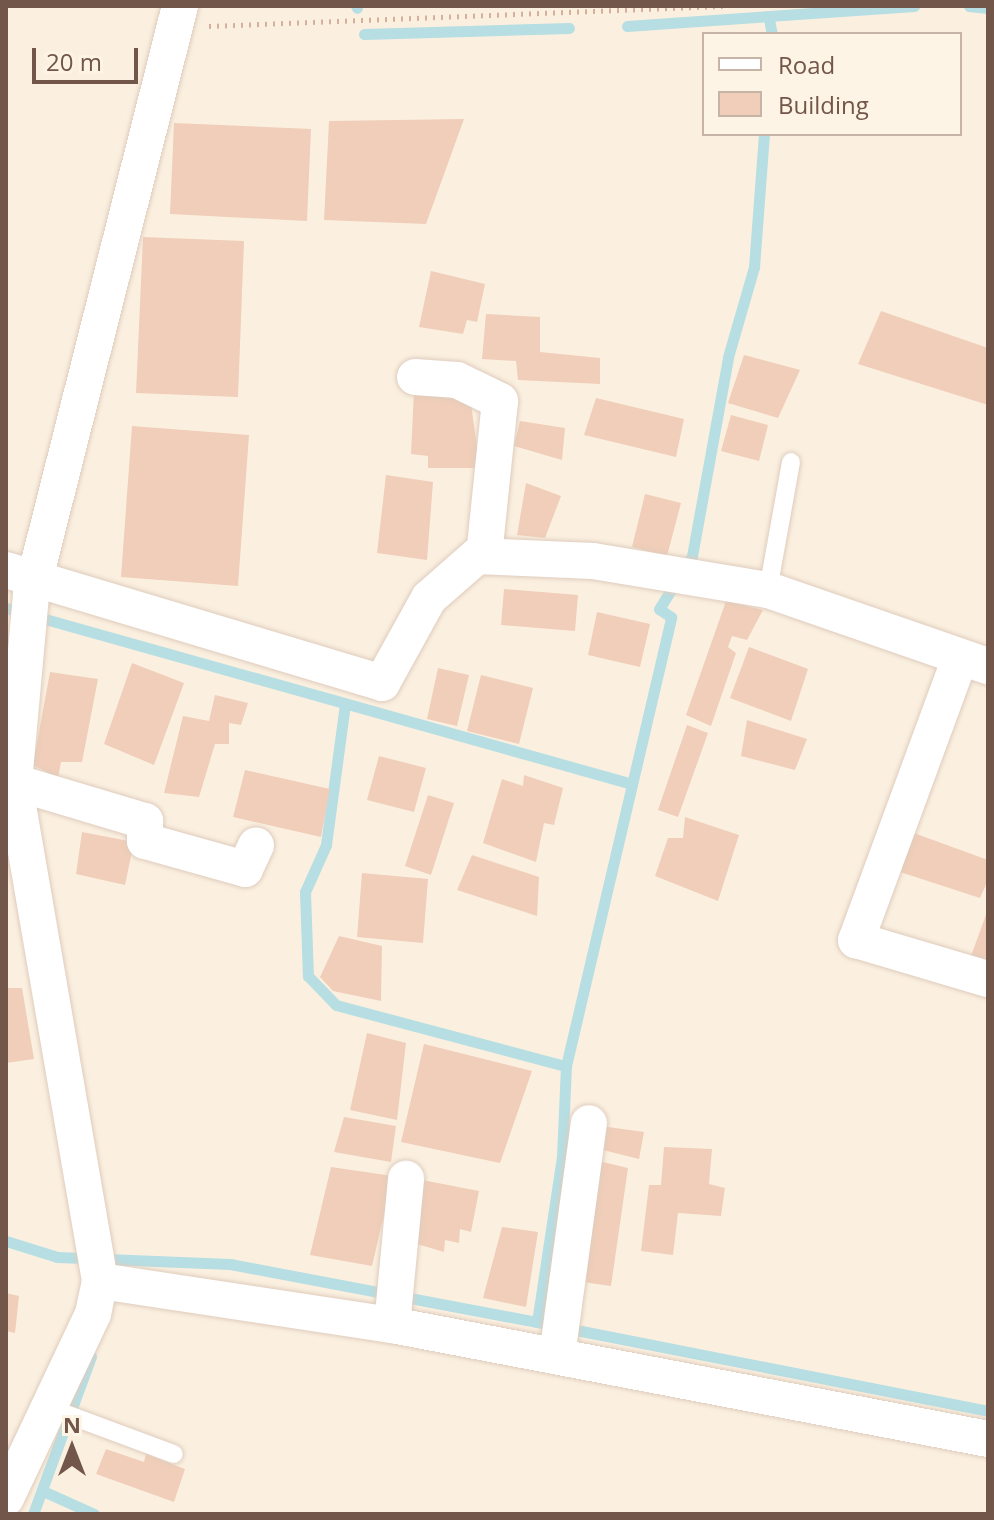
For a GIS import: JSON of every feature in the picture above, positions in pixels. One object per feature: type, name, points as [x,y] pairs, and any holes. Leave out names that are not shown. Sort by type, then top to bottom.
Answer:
[{"type":"street","points":[[6,1498],[65,1413],[105,1273],[14,782],[25,590],[178,16]]},
{"type":"street","points":[[415,377],[457,380],[500,401],[484,556]]},
{"type":"street","points":[[25,590],[382,683],[429,598],[477,556],[593,561],[768,590],[974,662],[856,940],[988,979]]},
{"type":"street","points":[[14,782],[145,821],[145,841],[245,869],[256,845]]},
{"type":"street","points":[[557,1356],[589,1123]]},
{"type":"street","points":[[392,1325],[406,1179]]},
{"type":"street","points":[[105,1273],[988,1439]]},
{"type":"lane","points":[[768,590],[791,462]]},
{"type":"lane","points":[[65,1413],[174,1454]]},
{"type":"path","points":[[178,16],[723,6]]},
{"type":"building","points":[[464,119],[426,224],[324,220],[329,121]]},
{"type":"building","points":[[174,123],[311,129],[307,221],[170,214]]},
{"type":"building","points":[[143,237],[244,241],[238,397],[136,393]]},
{"type":"building","points":[[431,271],[485,284],[477,322],[467,320],[463,334],[419,327]]},
{"type":"building","points":[[881,311],[988,348],[988,405],[858,364]]},
{"type":"building","points":[[486,314],[540,317],[540,352],[600,358],[600,384],[518,380],[516,361],[482,359]]},
{"type":"building","points":[[744,355],[800,370],[778,418],[728,403]]},
{"type":"building","points":[[414,390],[470,397],[480,468],[428,468],[428,456],[411,454]]},
{"type":"building","points":[[596,398],[684,419],[676,457],[584,435]]},
{"type":"building","points":[[731,415],[768,425],[759,461],[721,451]]},
{"type":"building","points":[[520,421],[565,428],[562,460],[514,446]]},
{"type":"building","points":[[132,426],[249,435],[238,586],[121,577]]},
{"type":"building","points":[[386,475],[433,482],[427,560],[377,553]]},
{"type":"building","points":[[526,483],[561,496],[545,538],[517,535]]},
{"type":"building","points":[[645,494],[681,503],[667,556],[632,547]]},
{"type":"building","points":[[504,589],[578,595],[575,631],[501,625]]},
{"type":"building","points":[[726,601],[763,610],[747,640],[732,636],[728,647],[736,653],[711,726],[686,715]]},
{"type":"building","points":[[597,612],[650,624],[640,667],[588,655]]},
{"type":"building","points":[[749,647],[808,669],[791,721],[730,698]]},
{"type":"building","points":[[132,663],[184,683],[154,765],[104,744]]},
{"type":"building","points":[[438,668],[469,675],[457,726],[427,719]]},
{"type":"building","points":[[50,672],[98,679],[82,762],[61,762],[58,778],[33,765]]},
{"type":"building","points":[[481,675],[533,688],[519,744],[467,731]]},
{"type":"building","points":[[215,695],[248,703],[241,725],[229,723],[229,744],[215,744],[199,797],[164,793],[183,716],[209,721]]},
{"type":"building","points":[[747,720],[807,739],[795,770],[741,756]]},
{"type":"building","points":[[687,725],[708,733],[678,817],[658,810]]},
{"type":"building","points":[[379,756],[426,768],[414,812],[367,800]]},
{"type":"building","points":[[245,770],[330,789],[321,837],[233,817]]},
{"type":"building","points":[[524,775],[563,788],[554,825],[544,823],[536,862],[483,843],[502,779],[523,786]]},
{"type":"building","points":[[428,795],[454,803],[431,875],[405,866]]},
{"type":"building","points":[[685,817],[739,835],[718,901],[655,876],[668,838],[683,838]]},
{"type":"building","points":[[82,832],[134,842],[125,885],[76,874]]},
{"type":"building","points":[[911,832],[988,860],[988,880],[980,898],[897,871]]},
{"type":"building","points":[[472,855],[539,877],[537,916],[457,890]]},
{"type":"building","points":[[362,873],[428,879],[423,943],[357,937]]},
{"type":"building","points":[[988,909],[988,961],[971,956]]},
{"type":"building","points":[[339,936],[382,946],[381,1001],[333,991],[320,977]]},
{"type":"building","points":[[6,988],[22,988],[34,1059],[6,1063]]},
{"type":"building","points":[[367,1033],[406,1043],[397,1120],[350,1110]]},
{"type":"building","points":[[424,1044],[532,1071],[500,1163],[401,1142]]},
{"type":"building","points":[[344,1117],[396,1126],[391,1162],[334,1152]]},
{"type":"building","points":[[601,1126],[644,1132],[639,1159],[595,1148]]},
{"type":"building","points":[[664,1147],[712,1149],[709,1184],[725,1188],[721,1216],[678,1213],[673,1255],[641,1251],[649,1185],[661,1185]]},
{"type":"building","points":[[590,1159],[628,1168],[611,1286],[561,1279]]},
{"type":"building","points":[[331,1167],[393,1176],[372,1266],[310,1255]]},
{"type":"building","points":[[422,1180],[479,1191],[471,1232],[460,1229],[459,1243],[445,1240],[444,1252],[417,1244]]},
{"type":"building","points":[[502,1227],[538,1232],[526,1307],[483,1298]]},
{"type":"building","points":[[6,1293],[19,1296],[15,1333],[6,1331]]},
{"type":"building","points":[[106,1449],[144,1462],[146,1454],[185,1469],[174,1502],[96,1474]]},
{"type":"waterway","points":[[627,26],[914,6]]},
{"type":"waterway","points":[[969,6],[988,8]]},
{"type":"waterway","points":[[769,19],[772,32]]},
{"type":"waterway","points":[[364,34],[569,28]]},
{"type":"waterway","points":[[537,1322],[562,1157],[566,1066],[671,617],[659,609],[692,556],[728,357],[754,267],[764,136]]},
{"type":"waterway","points":[[6,608],[632,784]]},
{"type":"waterway","points":[[345,704],[326,845],[305,892],[308,976],[336,1005],[566,1066]]},
{"type":"waterway","points":[[6,1241],[57,1257],[230,1264],[541,1323]]},
{"type":"waterway","points":[[566,1328],[988,1411]]},
{"type":"waterway","points":[[33,1514],[91,1356]]},
{"type":"waterway","points":[[43,1491],[94,1514]]}]
